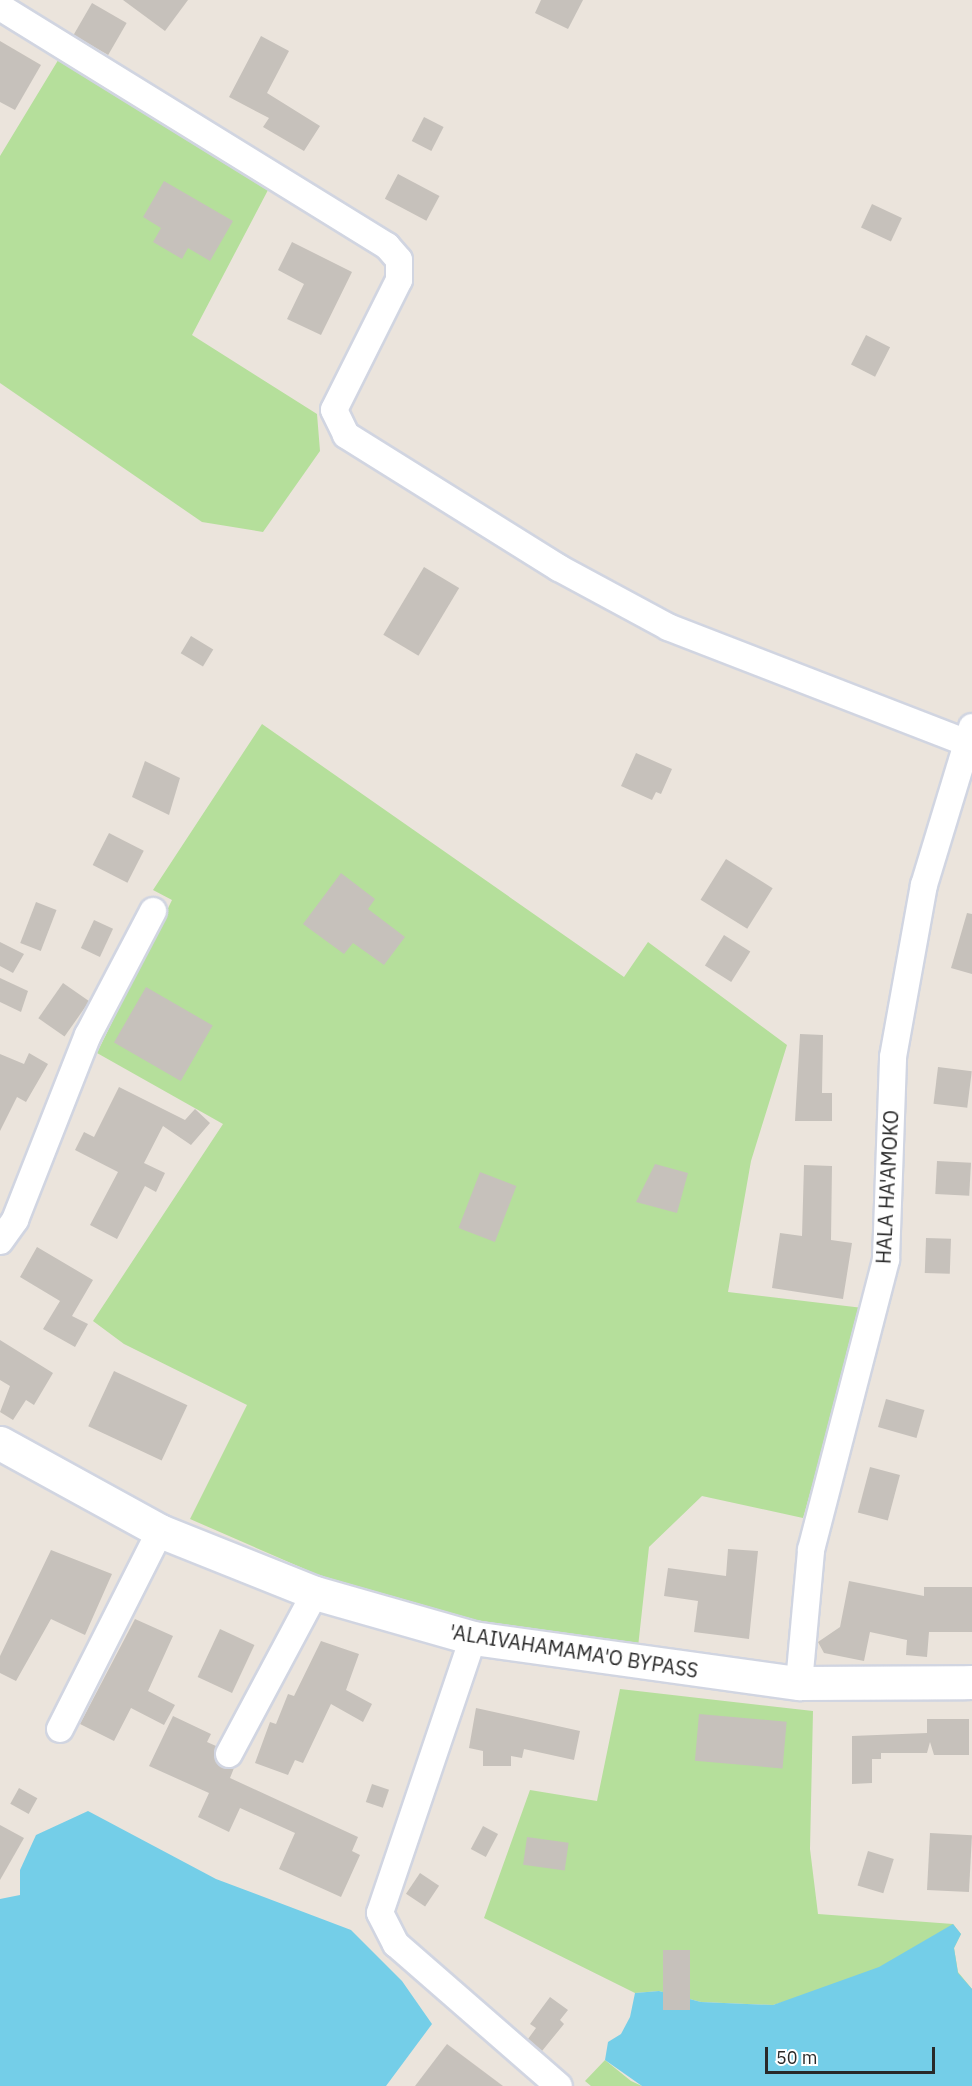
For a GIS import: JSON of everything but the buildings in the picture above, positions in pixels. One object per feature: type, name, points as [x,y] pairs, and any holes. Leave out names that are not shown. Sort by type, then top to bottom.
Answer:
[{"type":"main road","name":"'ALAIVAHAMAMA'O BYPASS","points":[[0,1443],[160,1531],[315,1593],[473,1638],[799,1683],[972,1682]]},
{"type":"street","points":[[0,7],[387,246],[399,260],[399,280],[334,410],[346,435],[560,568],[668,627],[968,735]]},
{"type":"street","name":"HALA HA'AMOKO","points":[[799,1683],[811,1550],[886,1260],[893,1057],[924,885],[968,735]]},
{"type":"street","points":[[0,1241],[15,1220],[93,1025],[153,911]]},
{"type":"street","points":[[60,1729],[160,1531]]},
{"type":"street","points":[[230,1754],[315,1593]]},
{"type":"street","points":[[473,1638],[380,1913],[396,1944],[559,2086]]},
{"type":"green space","points":[[60,57],[268,190],[192,335],[317,414],[320,451],[263,532],[202,522],[0,383],[0,156]]},
{"type":"green space","points":[[262,724],[624,977],[648,942],[787,1045],[751,1161],[728,1292],[863,1308],[803,1518],[702,1496],[649,1547],[638,1647],[476,1620],[323,1577],[190,1519],[247,1405],[124,1344],[93,1321],[223,1124],[97,1053],[172,900],[153,890]]},
{"type":"green space","points":[[620,1689],[813,1711],[810,1849],[818,1914],[953,1924],[961,1934],[954,1948],[958,1972],[972,1989],[972,2086],[797,1998],[773,2005],[701,2002],[659,1991],[635,1993],[484,1918],[530,1790],[597,1801]]},
{"type":"green space","points":[[605,2060],[631,2081],[642,2086],[591,2086],[585,2081]]},
{"type":"water","points":[[88,1811],[216,1879],[351,1930],[402,1981],[432,2024],[386,2086],[0,2086],[0,1899],[20,1895],[20,1870],[36,1835]]},
{"type":"water","points":[[953,1924],[961,1934],[954,1948],[958,1973],[972,1989],[972,2086],[642,2086],[605,2060],[608,2042],[621,2034],[630,2017],[635,1993],[659,1991],[701,2002],[773,2005],[879,1967]]}]
